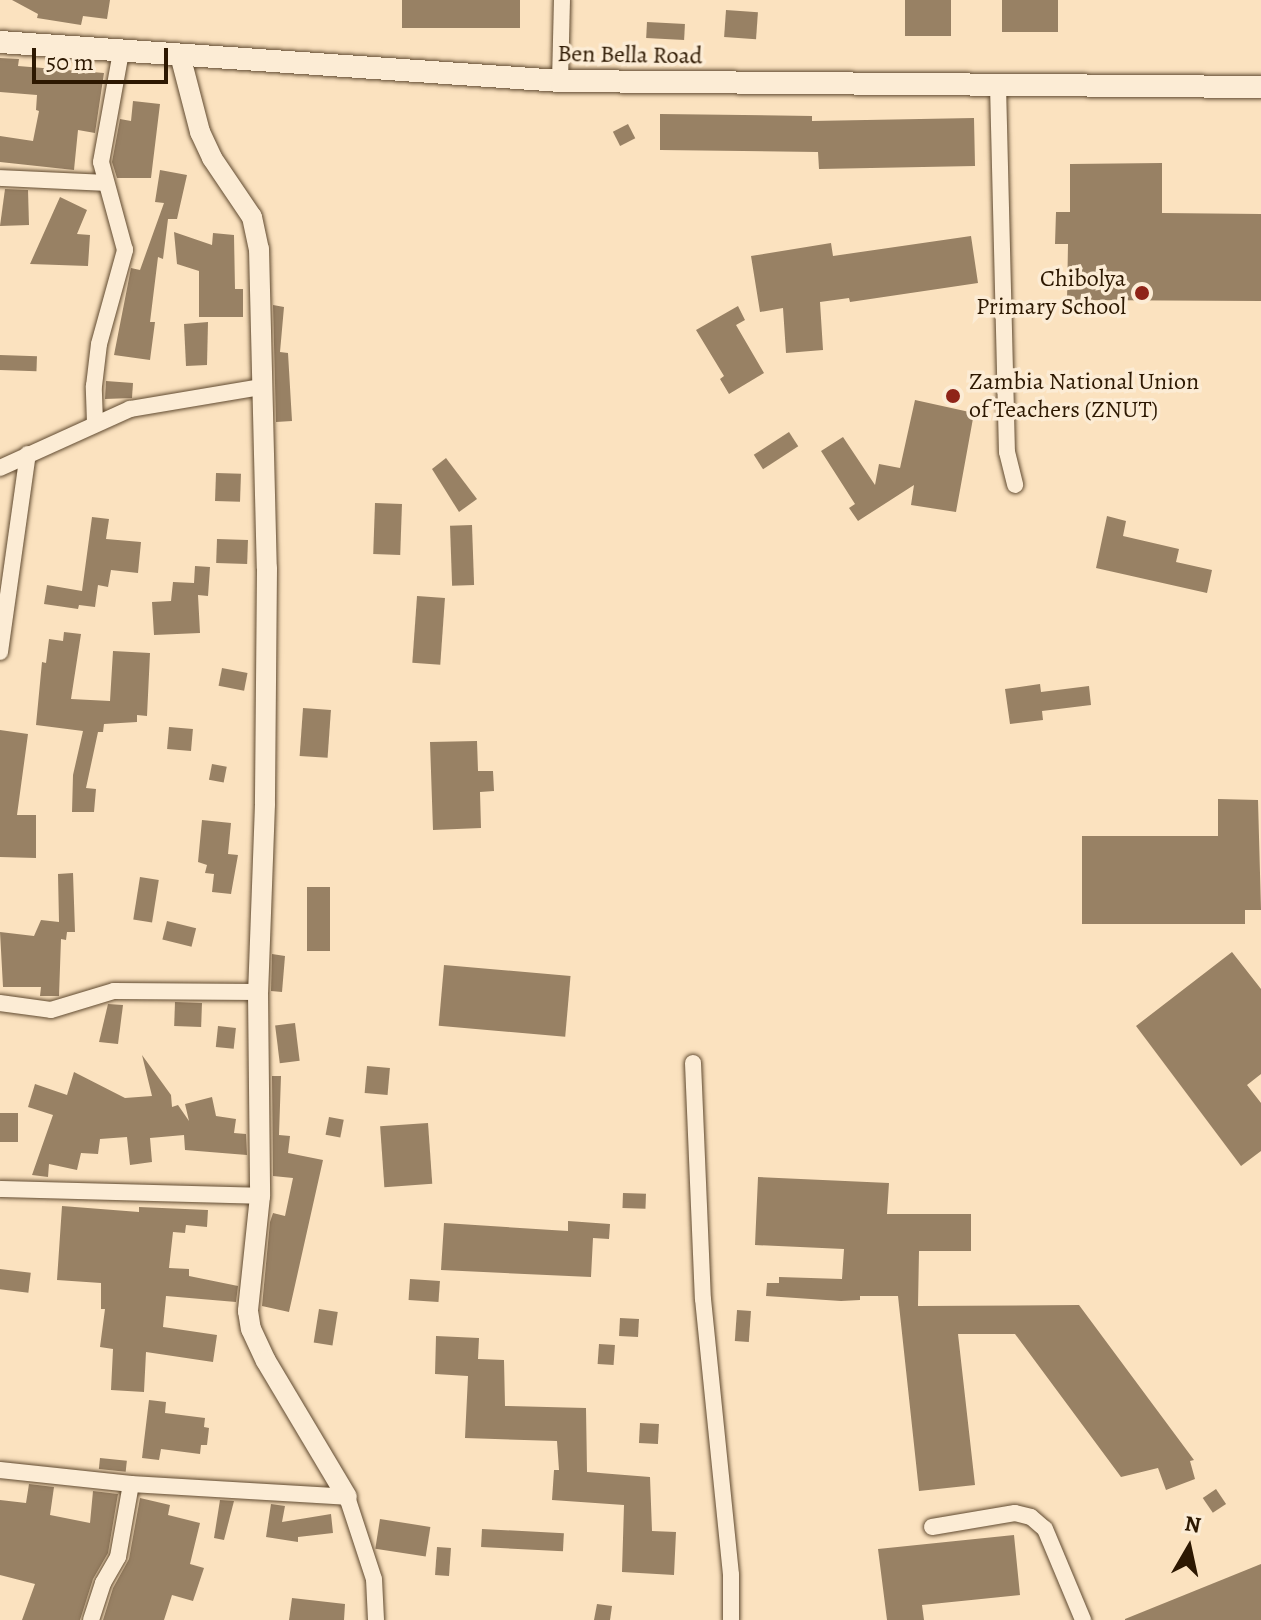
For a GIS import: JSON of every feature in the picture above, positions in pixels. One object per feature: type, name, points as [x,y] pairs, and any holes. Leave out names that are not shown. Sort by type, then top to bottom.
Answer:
[{"type":"main road","name":"Ben Bella Road","points":[[0,42],[560,81],[1261,87]]},
{"type":"street","points":[[560,81],[562,0]]},
{"type":"street","points":[[95,423],[94,386],[99,344],[125,250],[101,162],[121,52]]},
{"type":"street","points":[[180,55],[200,132],[212,158],[252,217],[259,249],[267,584],[258,992],[260,1196],[247,1292],[251,1329],[290,1404],[347,1497],[374,1579],[376,1620]]},
{"type":"street","points":[[998,85],[1007,452],[1015,485]]},
{"type":"street","points":[[0,178],[105,183]]},
{"type":"street","points":[[0,468],[130,409],[261,387]]},
{"type":"street","points":[[0,652],[3,606],[28,454]]},
{"type":"street","points":[[0,1003],[51,1010],[114,991],[258,992]]},
{"type":"street","points":[[693,1063],[703,1299],[731,1575],[731,1620]]},
{"type":"street","points":[[0,1189],[260,1196]]},
{"type":"street","points":[[0,1470],[131,1484],[347,1497]]},
{"type":"street","points":[[91,1620],[103,1583],[118,1557],[131,1484]]},
{"type":"street","points":[[932,1527],[1015,1513],[1031,1517],[1045,1529],[1083,1620]]},
{"type":"building","points":[[12,0],[110,0],[107,19],[83,16],[81,25],[37,18],[38,14]]},
{"type":"building","points":[[402,0],[520,0],[520,28],[402,28]]},
{"type":"building","points":[[905,0],[951,0],[951,36],[905,36]]},
{"type":"building","points":[[1002,0],[1058,0],[1058,32],[1002,32]]},
{"type":"building","points":[[726,10],[758,12],[756,39],[724,37]]},
{"type":"building","points":[[647,22],[685,24],[684,40],[646,38]]},
{"type":"building","points":[[0,58],[19,59],[18,66],[104,73],[95,133],[78,130],[74,170],[0,162],[0,136],[33,141],[39,111],[36,110],[37,95],[0,92]]},
{"type":"building","points":[[133,101],[160,104],[151,178],[117,178],[112,162],[120,119],[131,121]]},
{"type":"building","points":[[660,114],[812,116],[812,121],[974,118],[975,166],[819,169],[818,152],[660,150]]},
{"type":"building","points":[[628,124],[635,138],[620,146],[613,132]]},
{"type":"building","points":[[1162,163],[1162,213],[1261,214],[1261,301],[1067,300],[1068,244],[1055,244],[1056,212],[1070,212],[1070,164]]},
{"type":"building","points":[[160,170],[187,175],[177,219],[168,219],[163,259],[158,257],[150,322],[155,322],[150,360],[114,355],[131,268],[140,270],[164,203],[155,202]]},
{"type":"building","points":[[5,189],[28,190],[29,225],[0,226]]},
{"type":"building","points":[[60,197],[87,210],[77,234],[90,235],[88,266],[30,264]]},
{"type":"building","points":[[174,232],[212,245],[213,233],[234,235],[235,289],[243,289],[243,317],[199,317],[199,271],[177,264]]},
{"type":"building","points":[[971,236],[978,283],[850,302],[849,298],[820,302],[823,350],[786,353],[783,308],[760,312],[751,256],[831,243],[833,256]]},
{"type":"building","points":[[273,305],[284,307],[280,352],[288,353],[292,421],[276,422]]},
{"type":"building","points":[[738,306],[745,320],[736,325],[764,373],[729,394],[720,379],[724,376],[696,330]]},
{"type":"building","points":[[208,322],[207,365],[186,366],[184,324]]},
{"type":"building","points":[[0,355],[37,356],[36,371],[0,370]]},
{"type":"building","points":[[106,381],[133,383],[132,398],[105,399]]},
{"type":"building","points":[[915,400],[974,413],[956,512],[911,505],[914,485],[858,521],[849,508],[855,504],[821,451],[843,437],[875,485],[879,464],[900,468]]},
{"type":"building","points":[[789,432],[798,446],[763,469],[754,455]]},
{"type":"building","points":[[446,458],[477,499],[459,512],[432,469]]},
{"type":"building","points":[[216,473],[241,474],[240,502],[215,501]]},
{"type":"building","points":[[375,503],[402,504],[400,555],[373,554]]},
{"type":"building","points":[[1107,516],[1126,521],[1123,536],[1179,549],[1176,562],[1212,570],[1207,593],[1096,568]]},
{"type":"building","points":[[92,517],[109,519],[106,539],[141,542],[138,573],[111,570],[108,587],[98,585],[95,607],[79,605],[78,609],[44,604],[47,585],[82,591]]},
{"type":"building","points":[[472,525],[474,585],[452,586],[450,526]]},
{"type":"building","points":[[217,539],[248,540],[247,564],[216,563]]},
{"type":"building","points":[[195,566],[210,567],[208,596],[198,595],[200,633],[154,635],[152,602],[171,601],[173,582],[194,583]]},
{"type":"building","points":[[417,596],[445,598],[440,665],[412,663]]},
{"type":"building","points":[[64,632],[81,634],[71,699],[110,701],[113,651],[150,653],[147,716],[137,715],[137,722],[104,724],[103,732],[98,732],[86,788],[96,789],[94,812],[72,812],[73,775],[83,731],[36,725],[42,662],[46,663],[49,639],[63,641]]},
{"type":"building","points":[[222,668],[248,673],[244,691],[219,686]]},
{"type":"building","points":[[1040,684],[1041,692],[1089,686],[1091,705],[1042,711],[1043,720],[1010,724],[1005,689]]},
{"type":"building","points":[[303,708],[331,710],[328,758],[300,756]]},
{"type":"building","points":[[169,727],[193,729],[191,751],[167,749]]},
{"type":"building","points":[[0,730],[28,734],[17,815],[36,815],[36,858],[0,857]]},
{"type":"building","points":[[477,741],[478,771],[493,771],[494,791],[480,792],[481,828],[433,830],[430,742]]},
{"type":"building","points":[[212,764],[227,767],[224,783],[209,780]]},
{"type":"building","points":[[1218,799],[1258,800],[1261,910],[1245,910],[1245,924],[1082,924],[1082,836],[1218,836]]},
{"type":"building","points":[[202,820],[231,823],[228,854],[238,855],[231,894],[212,892],[214,874],[205,873],[207,865],[198,862]]},
{"type":"building","points":[[73,873],[75,932],[67,932],[66,940],[61,939],[59,996],[40,996],[41,987],[3,987],[0,932],[34,936],[41,920],[59,922],[58,874]]},
{"type":"building","points":[[140,877],[159,880],[152,922],[133,919]]},
{"type":"building","points":[[307,887],[330,887],[330,951],[307,951]]},
{"type":"building","points":[[167,921],[196,928],[192,947],[162,939]]},
{"type":"building","points":[[1232,952],[1261,989],[1261,1074],[1247,1085],[1261,1103],[1261,1151],[1241,1166],[1136,1026]]},
{"type":"building","points":[[272,954],[285,956],[282,992],[271,991]]},
{"type":"building","points":[[444,965],[571,976],[565,1037],[439,1026]]},
{"type":"building","points":[[175,1002],[202,1003],[201,1027],[174,1026]]},
{"type":"building","points":[[108,1004],[123,1005],[118,1044],[99,1042]]},
{"type":"building","points":[[295,1023],[300,1061],[280,1063],[275,1025]]},
{"type":"building","points":[[218,1026],[236,1028],[234,1049],[216,1047]]},
{"type":"building","points":[[142,1055],[171,1095],[172,1107],[178,1105],[189,1121],[185,1104],[212,1097],[216,1116],[236,1119],[234,1133],[246,1134],[247,1155],[185,1150],[184,1135],[150,1138],[152,1162],[130,1165],[127,1137],[100,1139],[98,1154],[81,1153],[77,1170],[49,1164],[48,1177],[32,1175],[53,1115],[28,1107],[35,1084],[67,1095],[74,1072],[125,1098],[152,1096]]},
{"type":"building","points":[[367,1066],[390,1068],[388,1095],[365,1093]]},
{"type":"building","points":[[272,1076],[281,1076],[279,1135],[290,1136],[288,1153],[323,1160],[289,1312],[262,1306],[270,1222],[273,1213],[285,1216],[293,1178],[273,1176]]},
{"type":"building","points":[[0,1113],[18,1113],[18,1142],[0,1142]]},
{"type":"building","points":[[329,1117],[344,1120],[340,1138],[326,1135]]},
{"type":"building","points":[[428,1123],[432,1184],[384,1187],[380,1126]]},
{"type":"building","points":[[758,1177],[889,1183],[887,1214],[971,1214],[971,1251],[919,1251],[918,1306],[1079,1305],[1194,1460],[1190,1461],[1195,1479],[1166,1490],[1158,1468],[1121,1477],[1015,1334],[958,1334],[975,1485],[919,1491],[898,1296],[860,1296],[860,1300],[841,1301],[766,1296],[767,1283],[779,1283],[779,1277],[842,1279],[844,1249],[755,1245]]},
{"type":"building","points":[[623,1193],[646,1194],[645,1209],[622,1208]]},
{"type":"building","points":[[62,1206],[139,1212],[139,1207],[208,1210],[207,1227],[186,1225],[185,1233],[173,1232],[169,1268],[189,1269],[189,1276],[238,1286],[236,1302],[166,1296],[163,1327],[217,1335],[213,1362],[146,1352],[144,1392],[111,1390],[113,1349],[100,1347],[105,1309],[101,1309],[101,1283],[57,1280]]},
{"type":"building","points":[[568,1221],[610,1224],[609,1239],[593,1238],[591,1277],[441,1270],[444,1223],[568,1231]]},
{"type":"building","points":[[0,1269],[31,1273],[28,1293],[0,1289]]},
{"type":"building","points":[[410,1279],[440,1281],[438,1302],[409,1300]]},
{"type":"building","points":[[319,1309],[338,1312],[332,1346],[314,1343]]},
{"type":"building","points":[[737,1310],[751,1311],[749,1342],[735,1341]]},
{"type":"building","points":[[620,1318],[639,1319],[638,1337],[619,1336]]},
{"type":"building","points":[[436,1336],[479,1338],[478,1359],[504,1360],[505,1406],[586,1408],[587,1472],[650,1477],[652,1531],[676,1532],[674,1575],[622,1572],[624,1505],[552,1500],[554,1470],[559,1470],[557,1441],[465,1438],[468,1376],[435,1374]]},
{"type":"building","points":[[599,1344],[615,1345],[614,1365],[598,1364]]},
{"type":"building","points":[[149,1400],[166,1402],[165,1413],[205,1418],[204,1427],[209,1428],[207,1445],[201,1445],[200,1454],[161,1449],[159,1460],[142,1458]]},
{"type":"building","points":[[640,1423],[659,1424],[658,1444],[639,1443]]},
{"type":"building","points":[[100,1458],[127,1461],[126,1472],[99,1469]]},
{"type":"building","points":[[29,1484],[54,1487],[50,1515],[90,1523],[93,1491],[118,1494],[108,1553],[93,1579],[80,1620],[22,1620],[35,1584],[0,1575],[0,1500],[26,1503]]},
{"type":"building","points":[[1216,1489],[1226,1504],[1213,1513],[1203,1498]]},
{"type":"building","points":[[140,1498],[170,1505],[168,1515],[200,1523],[190,1564],[204,1568],[193,1601],[172,1595],[164,1620],[103,1620],[113,1588],[129,1559]]},
{"type":"building","points":[[220,1500],[234,1501],[224,1540],[214,1538]]},
{"type":"building","points":[[271,1504],[285,1506],[282,1522],[331,1514],[333,1533],[298,1537],[298,1542],[266,1537]]},
{"type":"building","points":[[380,1519],[430,1527],[426,1557],[375,1549]]},
{"type":"building","points":[[482,1529],[564,1533],[563,1551],[481,1547]]},
{"type":"building","points":[[1014,1535],[1020,1595],[922,1605],[924,1620],[887,1620],[878,1549]]},
{"type":"building","points":[[437,1547],[451,1548],[449,1576],[435,1575]]},
{"type":"building","points":[[1261,1564],[1261,1620],[1125,1620],[1125,1619]]},
{"type":"building","points":[[292,1598],[345,1604],[344,1620],[289,1620]]},
{"type":"building","points":[[597,1604],[612,1606],[610,1620],[594,1620]]},
{"type":"place","name":"Chibolya Primary School","points":[[1142,293]]},
{"type":"place","name":"Zambia National Union of Teachers (ZNUT)","points":[[953,396]]}]
